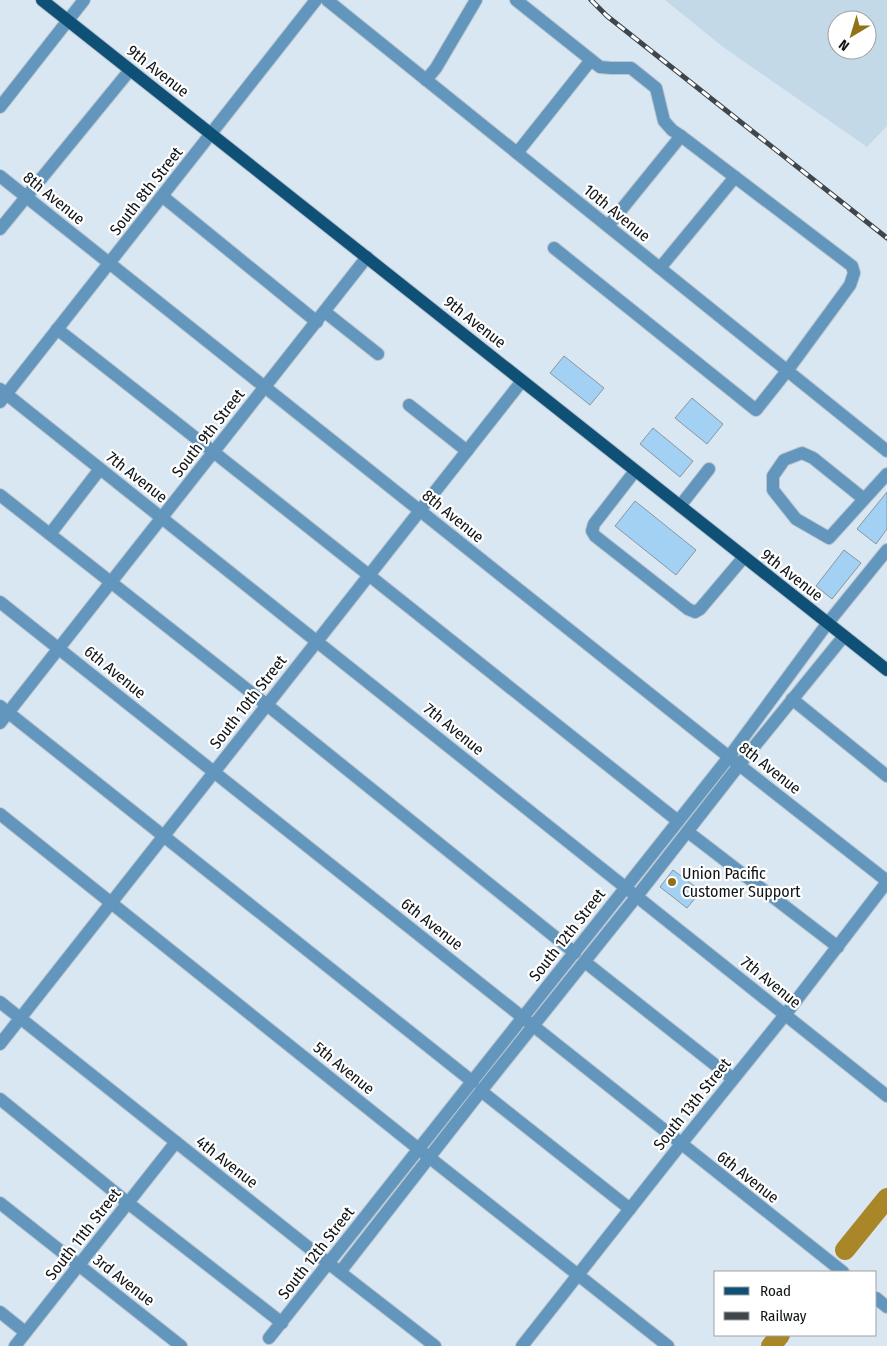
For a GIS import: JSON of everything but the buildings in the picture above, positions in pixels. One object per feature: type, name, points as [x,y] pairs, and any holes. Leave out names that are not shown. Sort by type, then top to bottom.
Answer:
[{"type":"main road","name":"9th Avenue","points":[[42,0],[887,670]]},
{"type":"street","points":[[0,107],[84,0]]},
{"type":"street","name":"South 8th Street","points":[[2,395],[57,329],[316,0]]},
{"type":"street","name":"10th Avenue","points":[[328,0],[887,451]]},
{"type":"street","points":[[426,80],[436,68],[476,0]]},
{"type":"street","points":[[516,0],[600,66],[632,68],[656,88],[664,121],[672,130],[852,266],[854,273],[850,285],[756,410],[554,248]]},
{"type":"street","points":[[517,153],[592,60]]},
{"type":"street","points":[[0,229],[130,70]]},
{"type":"street","points":[[608,226],[681,136]]},
{"type":"street","name":"8th Avenue","points":[[0,176],[887,882]]},
{"type":"street","points":[[660,268],[735,177]]},
{"type":"street","points":[[162,196],[321,317],[378,354]]},
{"type":"street","name":"South 9th Street","points":[[3,714],[59,648],[367,257]]},
{"type":"street","points":[[57,329],[214,451],[368,576],[678,821]]},
{"type":"street","name":"South 10th Street","points":[[0,1044],[522,381]]},
{"type":"street","name":"7th Avenue","points":[[2,395],[162,518],[887,1096]]},
{"type":"street","points":[[409,405],[467,451]]},
{"type":"street","points":[[864,499],[813,458],[802,453],[784,460],[773,476],[773,490],[796,520],[829,538],[887,474]]},
{"type":"street","points":[[50,534],[100,469]]},
{"type":"street","points":[[680,506],[709,469]]},
{"type":"street","points":[[635,471],[594,524],[592,531],[595,536],[695,612],[700,610],[744,557]]},
{"type":"street","points":[[0,495],[267,705],[574,952]]},
{"type":"street","name":"South 12th Street","points":[[270,1338],[678,821],[735,761],[828,624],[887,550]]},
{"type":"street","name":"6th Avenue","points":[[0,602],[842,1271]]},
{"type":"street","points":[[630,1209],[481,1091],[688,832],[735,761],[792,700],[844,636]]},
{"type":"street","points":[[792,700],[887,776]]},
{"type":"street","points":[[3,714],[164,836],[472,1082]]},
{"type":"street","name":"5th Avenue","points":[[0,814],[668,1346]]},
{"type":"street","points":[[688,832],[838,948]]},
{"type":"street","name":"South 13th Street","points":[[522,1346],[838,948],[887,882]]},
{"type":"street","points":[[585,962],[733,1079]]},
{"type":"street","name":"4th Avenue","points":[[0,1002],[435,1346]]},
{"type":"street","name":"South 12th Street","points":[[340,1272],[481,1091]]},
{"type":"street","points":[[0,1099],[128,1203],[282,1323]]},
{"type":"street","name":"South 11th Street","points":[[14,1346],[176,1142]]},
{"type":"street","name":"3rd Avenue","points":[[0,1203],[181,1346]]},
{"type":"street","points":[[877,1299],[887,1307]]},
{"type":"street","points":[[0,1312],[25,1332]]},
{"type":"shaded area","points":[[665,0],[887,0],[887,126],[867,147],[723,47]]},
{"type":"waterway","points":[[845,1250],[887,1198]]},
{"type":"waterway","points":[[771,1346],[779,1336]]},
{"type":"railway","points":[[591,0],[607,16],[887,238]]},
{"type":"place","name":"Union Pacific Customer Support","points":[[672,882]]}]
